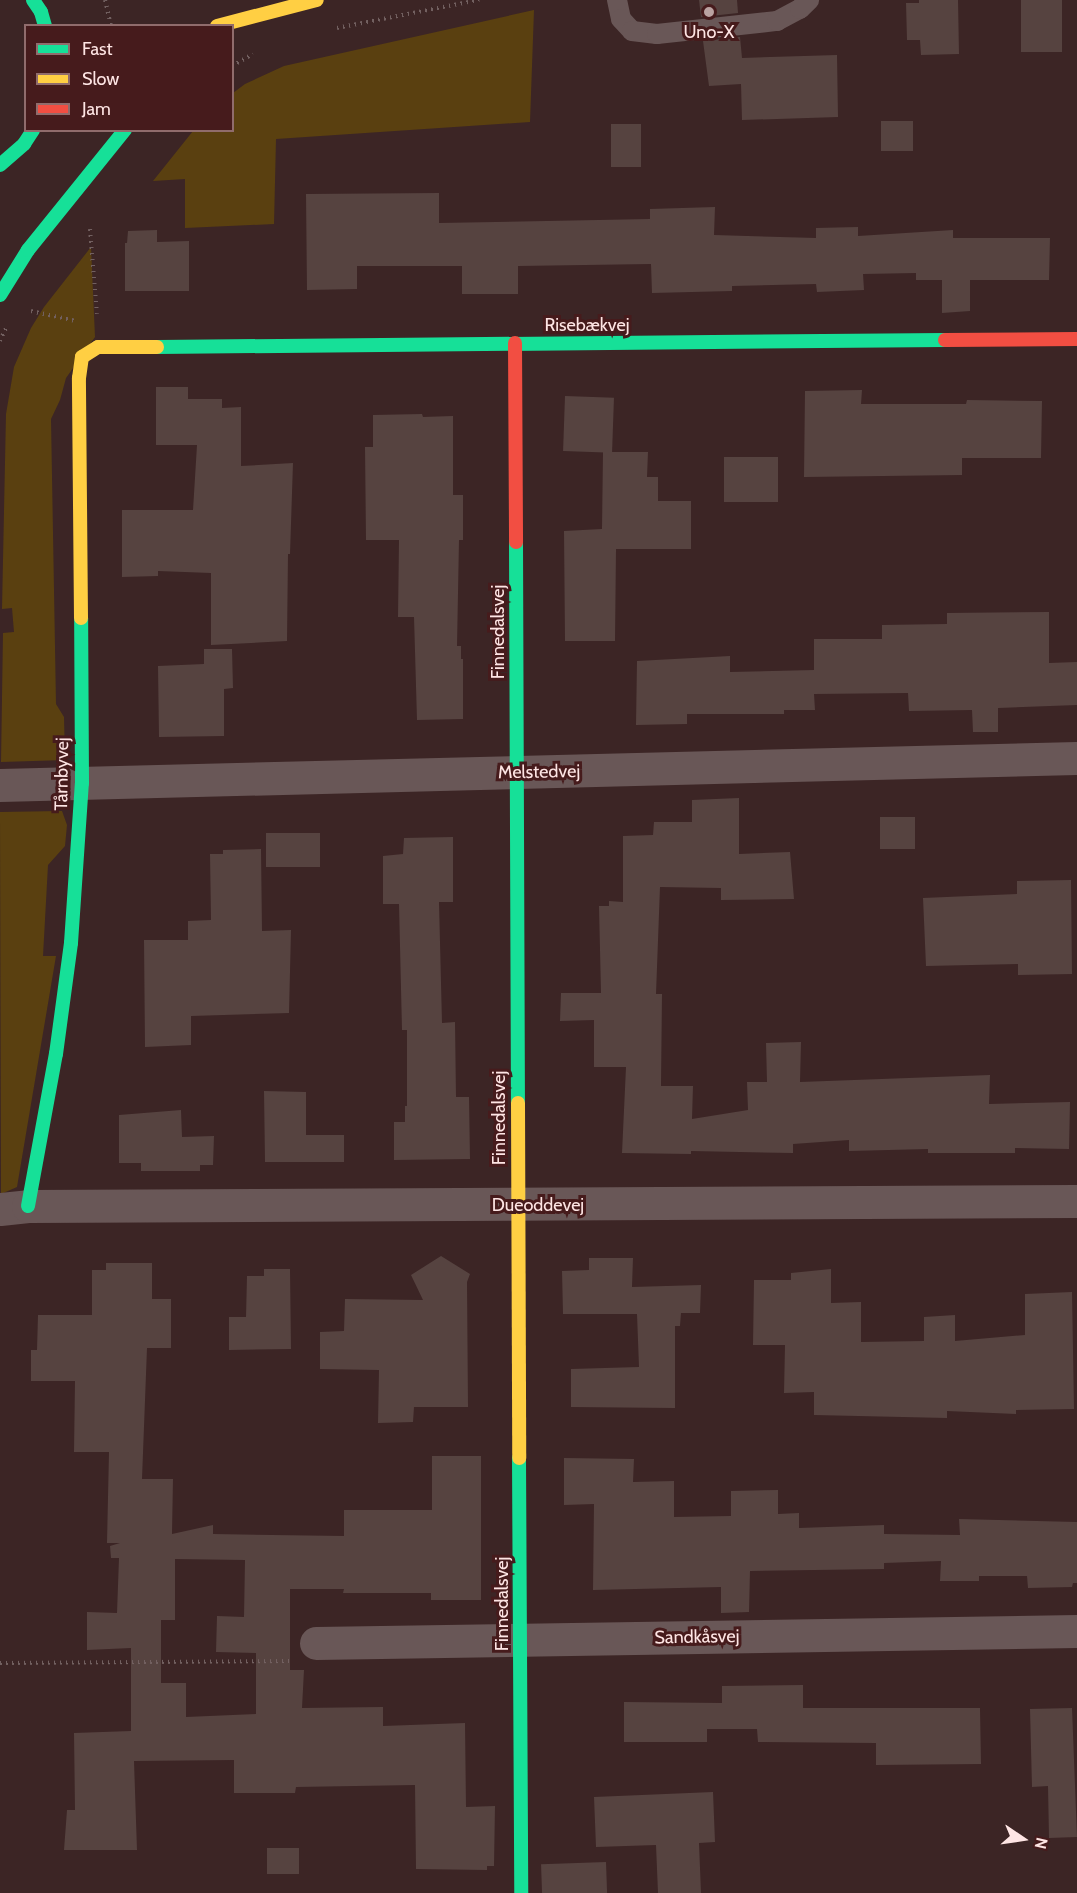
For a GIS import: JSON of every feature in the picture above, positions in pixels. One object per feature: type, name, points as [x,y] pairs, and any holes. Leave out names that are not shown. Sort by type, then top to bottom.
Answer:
[{"type":"street","points":[[33,0],[41,12],[44,24]]},
{"type":"street","points":[[224,24],[317,0]]},
{"type":"street","points":[[234,32],[257,14]]},
{"type":"street","points":[[0,181],[3,163],[31,132]]},
{"type":"street","points":[[0,295],[28,250],[123,132]]},
{"type":"street","name":"Risebækvej","points":[[98,347],[1077,339]]},
{"type":"street","name":"Finnedalsvej","points":[[515,343],[521,1893]]},
{"type":"street","name":"Tårnbyvej","points":[[14,1208],[56,1054],[69,954],[82,783],[79,378],[82,357],[98,347]]},
{"type":"street","name":"Melstedvej","points":[[0,785],[1077,758]]},
{"type":"street","name":"Dueoddevej","points":[[14,1208],[1077,1201]]},
{"type":"street","name":"Sandkåsvej","points":[[316,1643],[1077,1631]]},
{"type":"lane","points":[[617,0],[621,19],[632,31],[657,34],[777,21],[800,9],[809,0]]},
{"type":"path","points":[[105,0],[111,24]]},
{"type":"path","points":[[329,30],[479,0]]},
{"type":"path","points":[[234,65],[258,50]]},
{"type":"path","points":[[84,181],[98,326]]},
{"type":"path","points":[[26,309],[78,321]]},
{"type":"path","points":[[0,1662],[304,1661],[316,1643]]},
{"type":"shaded area","points":[[534,10],[530,122],[276,139],[274,224],[185,228],[185,179],[153,181],[192,132],[234,132],[234,92],[245,84],[284,66]]},
{"type":"shaded area","points":[[91,247],[95,337],[66,378],[60,400],[51,419],[56,704],[64,717],[65,760],[1,762],[3,633],[14,632],[12,608],[2,609],[6,414],[14,367],[31,328],[44,307]]},
{"type":"shaded area","points":[[62,811],[67,825],[65,846],[48,865],[43,956],[56,956],[17,1187],[1,1194],[0,812]]},
{"type":"building","points":[[699,0],[737,0],[738,13],[701,17]]},
{"type":"building","points":[[919,0],[958,0],[959,54],[921,55],[920,40],[907,40],[906,3],[919,3]]},
{"type":"building","points":[[1021,0],[1062,0],[1062,52],[1021,52]]},
{"type":"building","points":[[740,37],[742,58],[837,55],[838,117],[742,120],[741,84],[709,86],[703,41]]},
{"type":"building","points":[[881,121],[913,121],[913,151],[881,151]]},
{"type":"building","points":[[611,124],[641,124],[641,167],[611,167]]},
{"type":"building","points":[[439,193],[439,223],[650,219],[650,209],[715,207],[714,235],[816,238],[816,228],[858,227],[858,236],[953,230],[953,238],[1050,238],[1049,280],[970,280],[970,311],[942,313],[942,280],[916,280],[916,273],[863,274],[864,290],[817,292],[816,284],[732,286],[732,291],[652,293],[651,264],[518,266],[518,294],[462,294],[462,266],[357,266],[357,289],[307,290],[306,194]]},
{"type":"building","points":[[157,230],[157,242],[189,241],[189,291],[125,291],[125,243],[127,243],[128,231]]},
{"type":"building","points":[[156,387],[188,387],[188,399],[222,399],[222,408],[241,407],[241,466],[293,463],[290,554],[288,554],[287,641],[211,645],[211,573],[158,571],[158,576],[122,577],[122,510],[193,510],[197,445],[156,445]]},
{"type":"building","points":[[862,390],[861,404],[966,404],[967,400],[1042,401],[1041,458],[962,458],[962,475],[804,477],[805,391]]},
{"type":"building","points":[[565,396],[614,398],[612,453],[563,451]]},
{"type":"building","points":[[422,414],[423,417],[453,416],[453,495],[463,495],[463,540],[459,540],[457,646],[461,646],[461,659],[463,659],[463,719],[417,720],[414,617],[398,617],[399,540],[366,540],[365,447],[373,447],[373,415]]},
{"type":"building","points":[[603,452],[648,452],[647,477],[658,477],[658,501],[691,501],[691,549],[616,549],[615,641],[565,641],[564,531],[602,529]]},
{"type":"building","points":[[724,457],[778,457],[778,502],[724,502]]},
{"type":"building","points":[[1049,612],[1049,663],[1077,662],[1077,705],[998,708],[998,732],[973,732],[972,710],[909,711],[908,693],[814,694],[815,710],[784,710],[784,714],[687,714],[687,724],[636,725],[637,661],[730,656],[730,672],[814,670],[814,639],[882,639],[882,625],[947,624],[947,613]]},
{"type":"building","points":[[204,649],[232,649],[233,688],[224,689],[224,736],[159,737],[158,666],[204,664]]},
{"type":"building","points":[[739,798],[739,854],[790,852],[794,899],[721,900],[721,888],[660,887],[656,994],[662,994],[661,1086],[693,1086],[692,1119],[748,1110],[747,1082],[767,1082],[766,1043],[801,1042],[800,1082],[990,1075],[989,1104],[1070,1102],[1069,1149],[1015,1148],[1015,1153],[928,1153],[928,1149],[849,1151],[849,1140],[793,1144],[793,1153],[691,1151],[691,1154],[622,1153],[626,1067],[594,1067],[594,1020],[560,1021],[561,993],[601,993],[599,906],[609,906],[609,901],[623,902],[623,836],[653,835],[654,822],[692,822],[692,800]]},
{"type":"building","points":[[880,817],[915,817],[915,849],[880,849]]},
{"type":"building","points":[[266,833],[320,833],[320,867],[266,867]]},
{"type":"building","points":[[453,837],[453,902],[439,902],[442,1023],[455,1022],[456,1097],[469,1097],[470,1159],[394,1160],[394,1122],[405,1122],[405,1106],[407,1106],[407,1030],[402,1030],[399,904],[383,904],[383,856],[403,854],[404,838]]},
{"type":"building","points":[[261,849],[262,931],[291,930],[289,1013],[191,1016],[191,1045],[145,1047],[144,940],[188,940],[188,921],[211,920],[210,854],[223,854],[223,850]]},
{"type":"building","points":[[1071,880],[1072,974],[1018,975],[1018,964],[926,966],[923,898],[1017,894],[1017,881]]},
{"type":"building","points":[[264,1091],[306,1092],[306,1135],[344,1135],[344,1162],[265,1162]]},
{"type":"building","points":[[181,1110],[182,1137],[214,1136],[213,1165],[200,1165],[200,1171],[141,1171],[141,1163],[119,1163],[119,1115]]},
{"type":"building","points":[[441,1256],[470,1274],[467,1282],[468,1407],[414,1407],[413,1422],[378,1423],[379,1370],[320,1369],[320,1332],[344,1331],[345,1299],[423,1300],[411,1275]]},
{"type":"building","points":[[589,1258],[633,1258],[632,1287],[701,1285],[700,1313],[681,1313],[680,1326],[675,1326],[675,1408],[571,1407],[571,1369],[639,1367],[637,1314],[563,1314],[562,1271],[589,1270]]},
{"type":"building","points":[[106,1263],[152,1263],[152,1299],[171,1299],[171,1348],[147,1348],[142,1479],[173,1479],[172,1534],[213,1525],[213,1534],[344,1536],[344,1510],[432,1510],[432,1456],[481,1456],[481,1600],[431,1600],[431,1593],[343,1593],[344,1589],[290,1589],[290,1670],[304,1670],[302,1708],[383,1707],[383,1726],[465,1723],[466,1807],[495,1806],[494,1866],[487,1866],[487,1870],[416,1869],[415,1785],[296,1787],[295,1793],[234,1793],[234,1760],[134,1761],[137,1850],[64,1850],[67,1810],[75,1810],[74,1733],[131,1731],[131,1648],[87,1650],[87,1612],[117,1613],[119,1558],[111,1558],[110,1546],[120,1543],[107,1543],[109,1452],[74,1452],[75,1381],[31,1381],[31,1350],[37,1350],[38,1315],[92,1315],[92,1270],[106,1270]],"holes":[[[175,1559],[245,1560],[244,1617],[217,1616],[216,1652],[256,1653],[256,1714],[186,1717],[186,1683],[161,1683],[161,1620],[175,1620]]]},
{"type":"building","points":[[264,1269],[290,1269],[291,1349],[229,1350],[229,1317],[246,1317],[247,1276],[264,1276]]},
{"type":"building","points":[[831,1269],[831,1303],[861,1302],[861,1342],[924,1341],[924,1317],[955,1315],[955,1341],[1025,1335],[1025,1294],[1072,1292],[1074,1409],[1016,1410],[1016,1414],[947,1411],[947,1418],[814,1415],[814,1392],[784,1393],[785,1345],[753,1345],[754,1280],[791,1280],[791,1273]]},
{"type":"building","points":[[564,1458],[634,1459],[633,1482],[674,1481],[674,1517],[731,1516],[731,1491],[778,1490],[778,1514],[799,1513],[799,1528],[884,1525],[884,1534],[960,1535],[959,1519],[1077,1522],[1077,1583],[1073,1583],[1072,1587],[1028,1588],[1027,1576],[979,1576],[979,1581],[940,1581],[941,1561],[884,1563],[884,1569],[750,1571],[749,1612],[721,1613],[721,1587],[593,1590],[594,1504],[564,1505]]},
{"type":"building","points":[[803,1685],[803,1708],[980,1708],[981,1764],[876,1765],[876,1743],[758,1742],[757,1729],[707,1729],[707,1742],[624,1742],[624,1702],[722,1703],[722,1686]]},
{"type":"building","points":[[1072,1708],[1077,1837],[1049,1838],[1048,1786],[1032,1787],[1030,1709]]},
{"type":"building","points":[[713,1792],[715,1842],[699,1843],[701,1893],[658,1893],[656,1845],[596,1847],[594,1797]]},
{"type":"building","points":[[267,1848],[299,1848],[299,1874],[267,1874]]},
{"type":"building","points":[[606,1862],[607,1893],[542,1893],[541,1864]]},
{"type":"traffic: fast","points":[[33,0],[41,12],[44,24]]},
{"type":"traffic: fast","points":[[0,165],[24,144],[32,132]]},
{"type":"traffic: fast","points":[[0,295],[28,250],[123,132]]},
{"type":"traffic: fast","points":[[157,347],[945,340]]},
{"type":"traffic: fast","points":[[516,542],[518,1103]]},
{"type":"traffic: fast","points":[[28,1206],[56,1054],[71,943],[82,783],[81,618]]},
{"type":"traffic: fast","points":[[519,1458],[521,1893]]},
{"type":"traffic: slow","points":[[225,24],[317,0]]},
{"type":"traffic: slow","points":[[81,618],[79,378],[82,357],[98,347],[157,347]]},
{"type":"traffic: slow","points":[[518,1103],[519,1458]]},
{"type":"traffic: jam","points":[[945,340],[1077,339]]},
{"type":"traffic: jam","points":[[515,343],[516,542]]},
{"type":"place","name":"Uno-X","points":[[709,12]]}]
